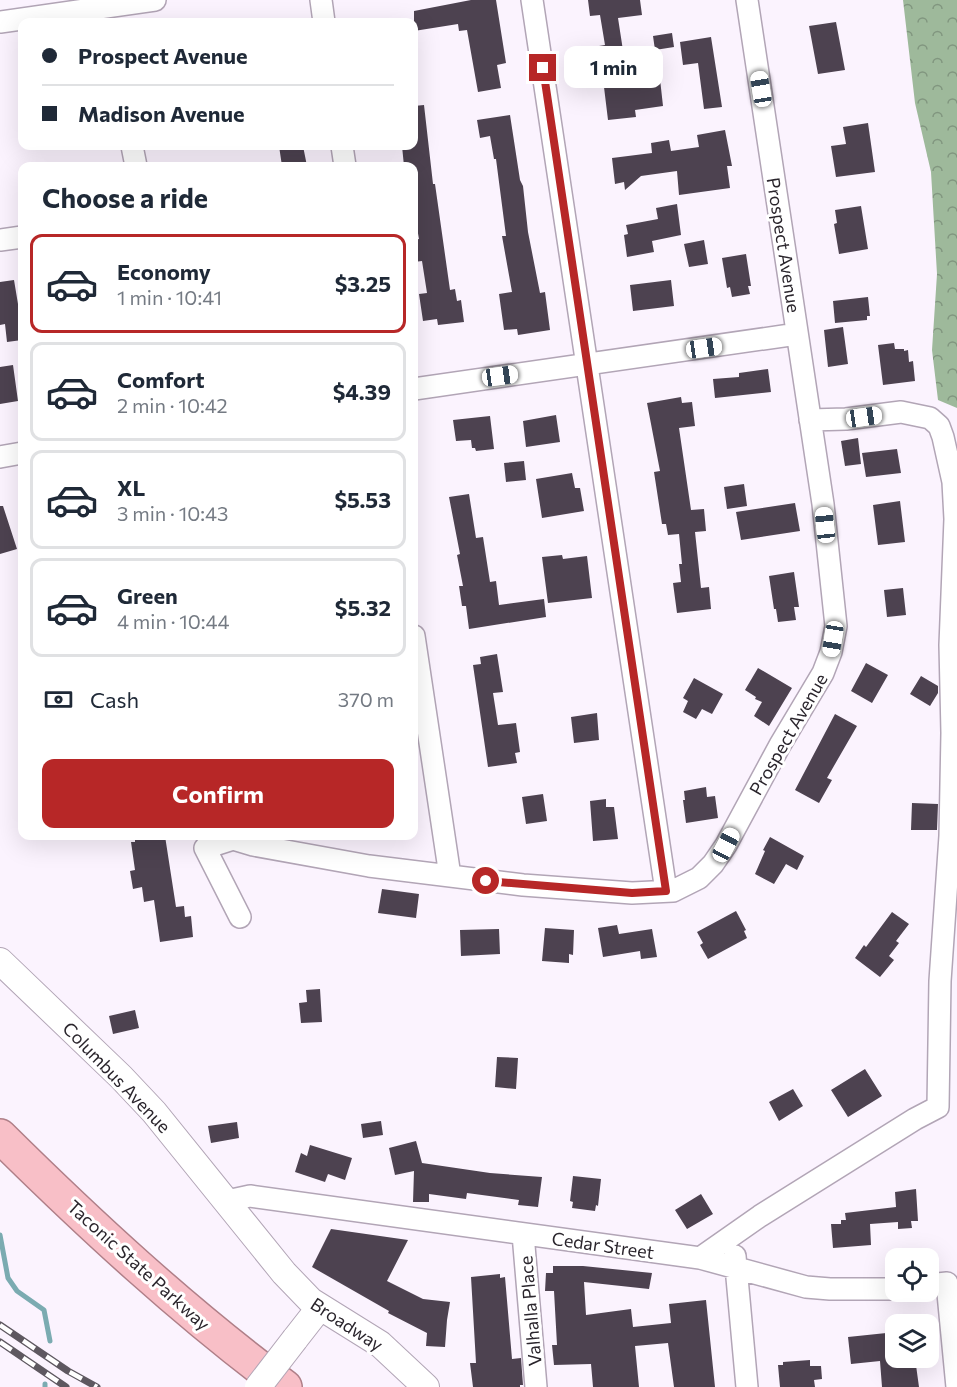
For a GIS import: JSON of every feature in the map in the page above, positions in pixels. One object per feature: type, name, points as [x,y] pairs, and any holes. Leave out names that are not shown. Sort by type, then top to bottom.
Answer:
[{"type":"highway","name":"Taconic State Parkway","points":[[0,1136],[145,1274],[285,1387]]},
{"type":"highway","name":"Taconic State Parkway","points":[[0,1162],[147,1299],[257,1387]]},
{"type":"street","points":[[62,18],[109,15],[155,0]]},
{"type":"street","points":[[321,0],[323,18]]},
{"type":"street","points":[[532,0],[666,891]]},
{"type":"street","name":"Prospect Avenue","points":[[240,840],[253,845],[369,866],[523,885],[632,893],[673,891],[699,878],[713,864],[726,845],[780,745],[823,673],[831,652],[836,626],[823,504],[747,0]]},
{"type":"street","points":[[0,22],[18,21]]},
{"type":"street","points":[[0,240],[18,238]]},
{"type":"street","points":[[418,387],[797,334]]},
{"type":"street","points":[[700,1258],[760,1216],[938,1107],[940,981],[950,836],[952,733],[950,645],[955,519],[953,482],[943,437],[939,426],[930,418],[902,412],[846,419],[810,420]]},
{"type":"street","points":[[0,457],[18,454]]},
{"type":"street","points":[[418,663],[450,876]]},
{"type":"street","points":[[225,840],[205,848],[240,917]]},
{"type":"street","name":"Columbus Avenue","points":[[0,961],[121,1077],[154,1112],[227,1201]]},
{"type":"street","name":"Cedar Street","points":[[227,1201],[250,1196],[700,1258],[806,1287],[885,1289]]},
{"type":"street","name":"Broadway","points":[[227,1201],[303,1294],[380,1344],[426,1387]]},
{"type":"street","points":[[747,1387],[735,1252],[739,1238],[760,1216]]},
{"type":"street","name":"Valhalla Place","points":[[523,1234],[536,1387]]},
{"type":"street","points":[[939,1289],[957,1387]]},
{"type":"street","points":[[257,1387],[320,1307]]},
{"type":"green space","points":[[903,0],[957,0],[957,408],[938,400],[932,350],[937,274],[931,172],[915,103]]},
{"type":"building","points":[[471,0],[496,0],[506,63],[497,65],[501,88],[478,92],[467,30],[459,31],[458,24],[418,30],[418,18],[414,18],[414,11]]},
{"type":"building","points":[[588,0],[640,0],[642,15],[618,18],[628,83],[660,79],[663,106],[635,110],[636,117],[608,120],[599,46],[605,45],[600,15],[590,16]]},
{"type":"building","points":[[836,22],[845,70],[818,74],[809,26]]},
{"type":"building","points":[[672,33],[674,47],[655,50],[653,36]]},
{"type":"building","points":[[711,37],[722,107],[704,109],[698,63],[683,65],[680,42]]},
{"type":"building","points":[[424,105],[433,184],[435,184],[450,290],[455,289],[457,301],[461,300],[464,322],[438,325],[437,319],[423,321],[419,294],[427,293],[422,261],[418,262],[418,162],[404,162],[402,150],[418,150],[418,106]]},
{"type":"building","points":[[510,115],[520,180],[523,186],[528,232],[540,293],[545,292],[550,330],[518,335],[517,329],[504,330],[499,294],[512,292],[502,236],[506,236],[496,159],[494,159],[490,136],[480,138],[477,120]]},
{"type":"building","points":[[868,123],[875,172],[836,177],[831,146],[846,144],[843,127]]},
{"type":"building","points":[[725,130],[732,166],[727,166],[730,188],[679,195],[677,171],[641,176],[625,190],[624,182],[615,184],[612,158],[652,153],[651,143],[669,140],[671,151],[699,147],[697,135]]},
{"type":"building","points":[[280,150],[304,150],[306,162],[281,162]]},
{"type":"building","points":[[677,204],[681,235],[652,241],[654,252],[627,257],[624,235],[628,234],[626,225],[658,219],[656,208]]},
{"type":"building","points":[[861,206],[868,249],[839,254],[834,224],[837,223],[835,210]]},
{"type":"building","points":[[704,240],[708,264],[689,267],[684,244]]},
{"type":"building","points":[[746,254],[750,294],[732,297],[730,287],[727,288],[722,258]]},
{"type":"building","points":[[14,280],[18,304],[18,341],[7,342],[5,324],[0,325],[0,282]]},
{"type":"building","points":[[671,280],[674,306],[633,311],[630,285]]},
{"type":"building","points":[[868,297],[870,316],[867,316],[867,320],[835,323],[833,301]]},
{"type":"building","points":[[843,327],[848,364],[828,367],[824,330]]},
{"type":"building","points":[[894,343],[895,349],[908,350],[909,362],[913,361],[915,381],[883,385],[878,345]]},
{"type":"building","points":[[13,365],[18,401],[0,404],[0,367]]},
{"type":"building","points":[[768,369],[771,392],[715,398],[713,379],[739,377],[739,373]]},
{"type":"building","points":[[681,397],[682,403],[692,402],[695,426],[679,428],[691,510],[704,509],[706,531],[695,532],[701,588],[709,587],[711,609],[677,613],[673,583],[681,582],[679,534],[668,535],[666,524],[662,524],[654,472],[660,471],[647,403]]},
{"type":"building","points":[[556,415],[560,442],[526,447],[523,421]]},
{"type":"building","points":[[490,416],[494,449],[476,451],[472,448],[471,440],[456,441],[453,420]]},
{"type":"building","points":[[858,438],[861,464],[845,466],[841,441]]},
{"type":"building","points":[[897,449],[901,473],[866,477],[862,453]]},
{"type":"building","points":[[524,461],[526,480],[506,482],[504,463]]},
{"type":"building","points":[[572,473],[575,488],[580,488],[584,511],[542,518],[536,479]]},
{"type":"building","points":[[744,484],[747,506],[727,509],[724,487]]},
{"type":"building","points":[[469,494],[476,538],[483,537],[490,582],[496,581],[499,605],[544,599],[546,617],[469,629],[466,606],[462,606],[459,586],[463,586],[457,555],[460,554],[449,497]]},
{"type":"building","points":[[900,501],[905,542],[878,545],[873,505]]},
{"type":"building","points":[[795,503],[800,531],[741,540],[736,512]]},
{"type":"building","points":[[0,506],[3,506],[17,549],[0,554]]},
{"type":"building","points":[[562,555],[563,559],[587,556],[592,598],[548,603],[542,557]]},
{"type":"building","points":[[794,572],[799,607],[794,607],[796,620],[778,622],[769,576]]},
{"type":"building","points":[[903,588],[906,615],[887,617],[884,590]]},
{"type":"building","points":[[497,654],[503,692],[493,693],[498,725],[516,723],[520,752],[515,753],[517,763],[488,767],[473,665],[481,664],[480,657]]},
{"type":"building","points":[[866,663],[888,675],[872,703],[851,691]]},
{"type":"building","points":[[758,668],[792,688],[769,726],[754,716],[762,702],[745,690]]},
{"type":"building","points":[[921,676],[938,686],[938,693],[930,706],[910,694]]},
{"type":"building","points":[[694,678],[723,694],[712,714],[702,709],[696,719],[683,712],[688,701],[683,698]]},
{"type":"building","points":[[597,713],[599,740],[574,743],[571,717]]},
{"type":"building","points":[[835,714],[857,726],[827,778],[832,780],[819,803],[795,790]]},
{"type":"building","points":[[706,787],[707,797],[715,796],[718,818],[686,823],[684,791]]},
{"type":"building","points":[[543,794],[547,821],[526,824],[522,797]]},
{"type":"building","points":[[606,799],[606,807],[614,807],[618,839],[593,841],[590,801]]},
{"type":"building","points":[[912,803],[938,804],[937,830],[911,830]]},
{"type":"building","points":[[770,837],[804,856],[797,870],[786,864],[774,884],[755,874]]},
{"type":"building","points":[[135,840],[166,840],[176,907],[184,906],[185,917],[191,916],[193,937],[160,942],[154,900],[144,902],[142,887],[133,889],[130,871],[135,870],[131,842]]},
{"type":"building","points":[[382,889],[419,894],[416,918],[378,913]]},
{"type":"building","points":[[736,911],[746,930],[744,931],[747,938],[708,959],[700,945],[703,943],[697,932]]},
{"type":"building","points":[[892,912],[909,924],[896,941],[899,943],[889,956],[894,960],[880,977],[855,958]]},
{"type":"building","points":[[617,925],[619,934],[652,929],[657,957],[641,959],[640,951],[603,957],[598,928]]},
{"type":"building","points":[[545,928],[574,930],[573,955],[569,954],[569,963],[542,961]]},
{"type":"building","points":[[499,929],[500,954],[461,956],[460,930]]},
{"type":"building","points":[[320,989],[322,1022],[301,1023],[299,1003],[307,1002],[306,990]]},
{"type":"building","points":[[135,1010],[139,1028],[113,1034],[109,1016]]},
{"type":"building","points":[[497,1057],[518,1058],[516,1089],[495,1087]]},
{"type":"building","points":[[865,1069],[882,1096],[848,1117],[831,1090]]},
{"type":"building","points":[[793,1089],[803,1106],[779,1121],[769,1102]]},
{"type":"building","points":[[381,1121],[383,1135],[363,1138],[361,1124]]},
{"type":"building","points":[[237,1122],[239,1138],[211,1143],[208,1126]]},
{"type":"building","points":[[416,1141],[422,1163],[490,1173],[542,1177],[538,1207],[518,1205],[519,1200],[467,1193],[466,1199],[429,1194],[429,1202],[413,1202],[414,1171],[395,1175],[389,1148]]},
{"type":"building","points":[[310,1145],[352,1158],[345,1180],[328,1174],[325,1182],[295,1172],[301,1153],[307,1156]]},
{"type":"building","points":[[573,1176],[601,1179],[598,1206],[596,1205],[595,1211],[572,1208],[573,1202],[570,1201]]},
{"type":"building","points":[[916,1189],[918,1221],[911,1221],[912,1228],[898,1229],[898,1222],[870,1224],[871,1245],[833,1248],[831,1224],[841,1224],[841,1220],[846,1220],[845,1213],[896,1207],[895,1192]]},
{"type":"building","points":[[701,1194],[713,1214],[687,1229],[675,1210]]},
{"type":"building","points":[[331,1229],[408,1240],[387,1281],[423,1299],[450,1302],[445,1347],[426,1346],[427,1333],[388,1313],[389,1311],[312,1267]]},
{"type":"building","points":[[553,1266],[583,1266],[652,1273],[649,1289],[584,1282],[586,1315],[631,1309],[633,1327],[671,1323],[669,1304],[706,1300],[715,1387],[674,1387],[668,1343],[635,1346],[639,1387],[593,1387],[591,1364],[554,1365],[552,1345],[557,1345],[554,1291],[545,1291],[546,1273],[553,1273]]},
{"type":"building","points":[[500,1274],[500,1278],[505,1277],[512,1359],[521,1358],[523,1385],[520,1387],[473,1387],[470,1363],[476,1363],[471,1277]]},
{"type":"building","points":[[885,1333],[885,1368],[916,1368],[919,1387],[882,1387],[880,1361],[851,1364],[848,1337]]},
{"type":"building","points":[[810,1360],[810,1366],[821,1366],[822,1379],[814,1380],[815,1387],[780,1387],[778,1365],[783,1365],[783,1362]]},
{"type":"waterway","points":[[0,1235],[8,1278],[17,1291],[44,1310],[50,1341]]},
{"type":"railway","points":[[0,1325],[68,1371],[97,1387]]},
{"type":"railway","points":[[0,1342],[66,1387]]},
{"type":"route","points":[[486,881],[632,893],[666,891],[543,68]]}]
